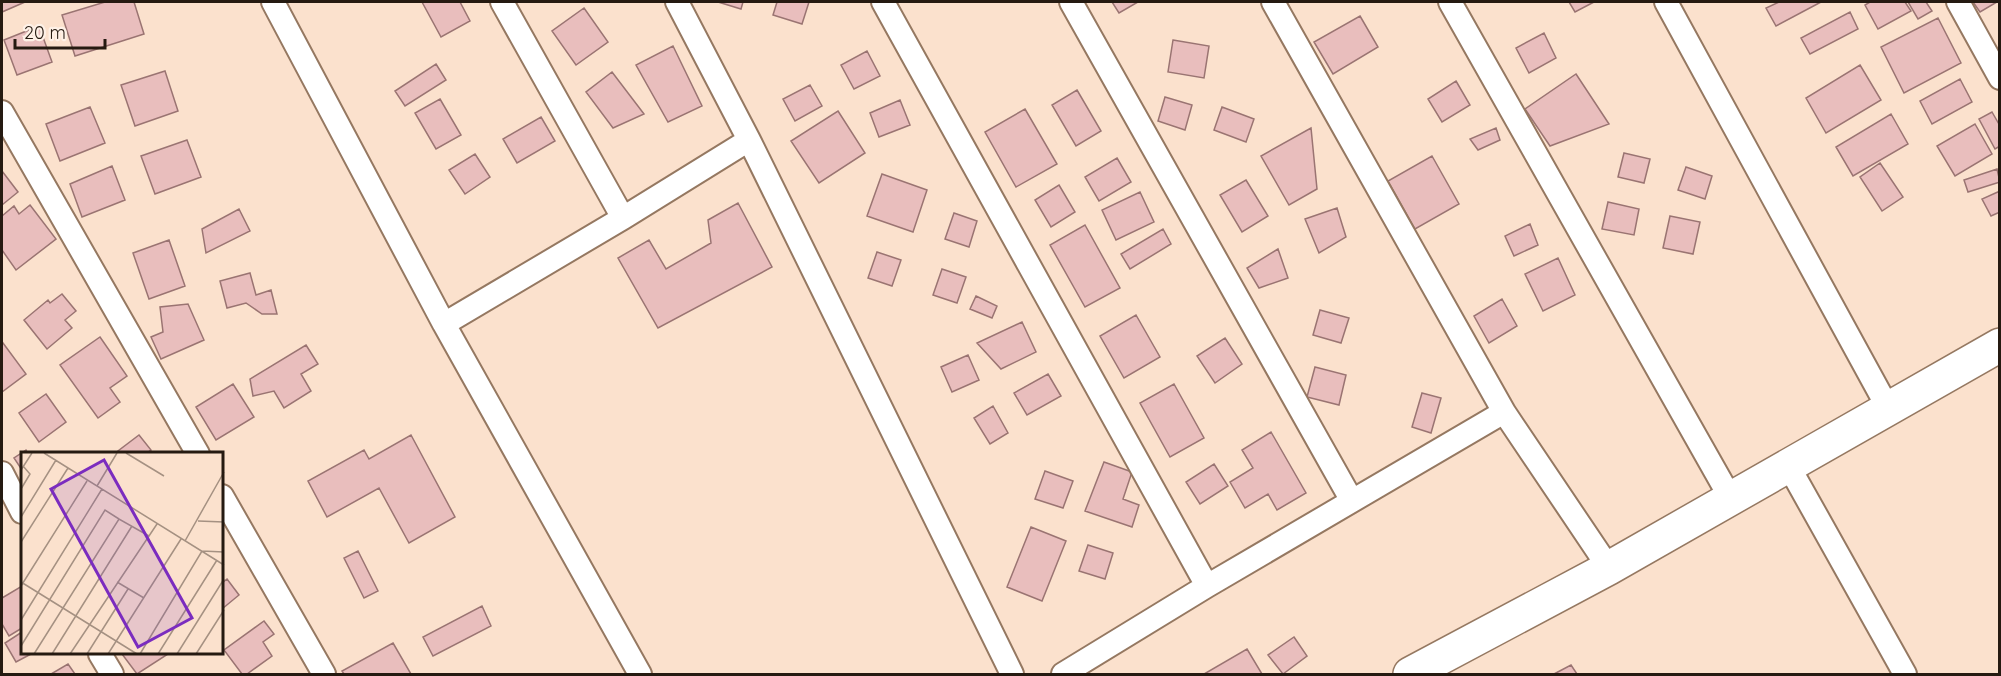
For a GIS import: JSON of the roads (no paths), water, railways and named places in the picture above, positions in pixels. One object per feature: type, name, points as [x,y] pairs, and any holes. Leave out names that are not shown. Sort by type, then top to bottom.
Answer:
[{"type":"street","points":[[273,2],[444,324],[640,675]]},
{"type":"street","points":[[502,2],[623,218]]},
{"type":"street","points":[[677,2],[749,140],[1012,675]]},
{"type":"street","points":[[883,2],[1207,586]]},
{"type":"street","points":[[1071,2],[1352,501]]},
{"type":"street","points":[[1273,2],[1504,412],[1609,568]]},
{"type":"street","points":[[1450,2],[1731,499]]},
{"type":"street","points":[[1666,2],[1888,408]]},
{"type":"street","points":[[1958,2],[2000,78]]},
{"type":"street","points":[[2,112],[197,452]]},
{"type":"street","points":[[444,324],[749,140]]},
{"type":"street","points":[[1410,675],[1609,568],[2000,345]]},
{"type":"street","points":[[1063,675],[1207,586],[1504,412]]},
{"type":"street","points":[[1788,465],[1905,675]]},
{"type":"street","points":[[2,473],[21,510]]},
{"type":"street","points":[[224,500],[324,675]]},
{"type":"street","points":[[101,655],[112,675]]}]
